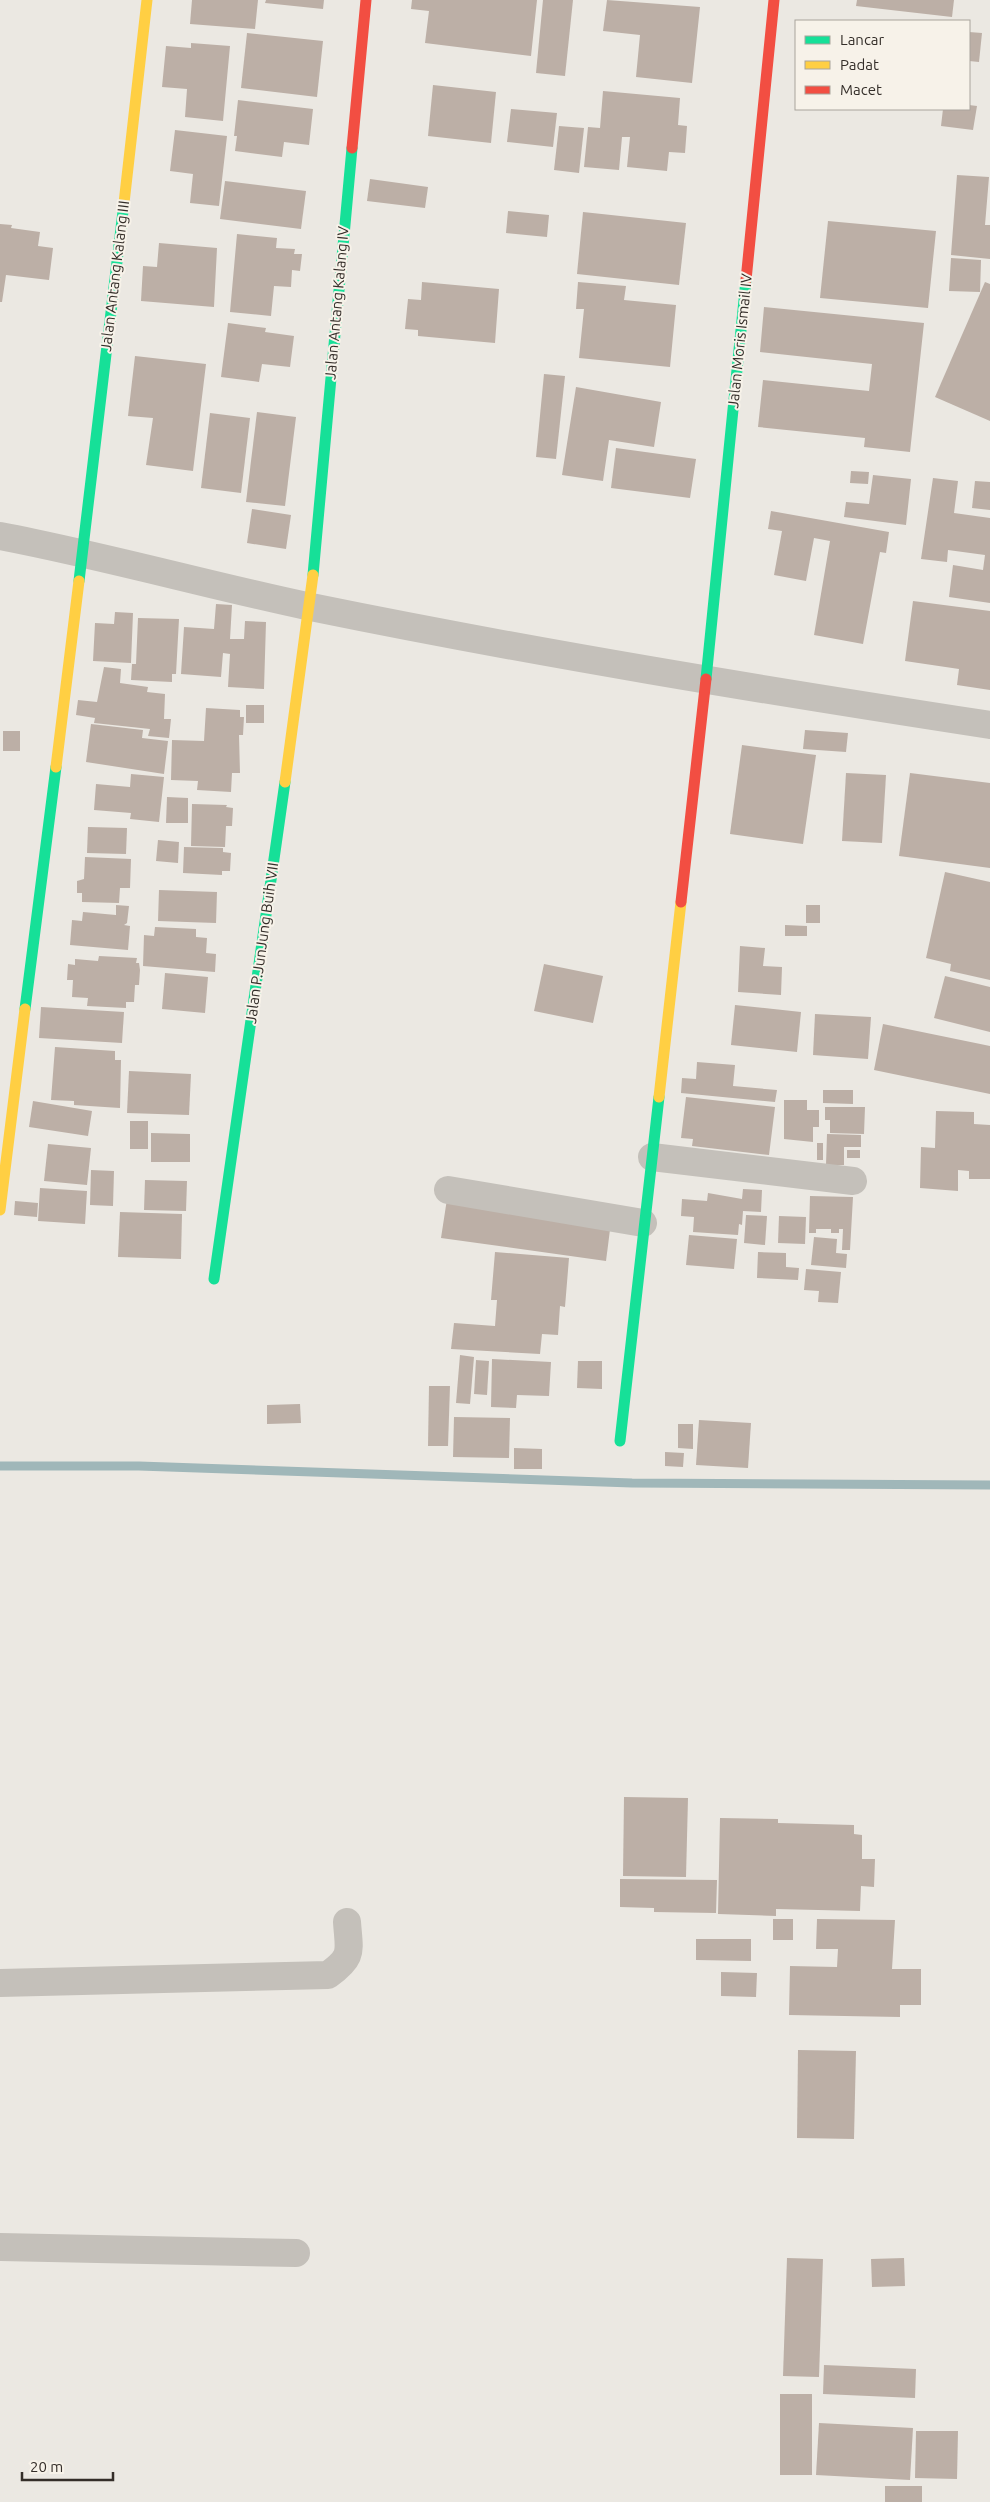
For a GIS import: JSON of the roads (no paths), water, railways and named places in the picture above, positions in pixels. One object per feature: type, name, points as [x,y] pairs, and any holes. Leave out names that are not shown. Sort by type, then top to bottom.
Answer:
[{"type":"street","name":"Jalan Antang Kalang III","points":[[0,1210],[83,552],[147,0]]},
{"type":"street","name":"Jalan Antang Kalang IV","points":[[310,606],[366,0]]},
{"type":"street","name":"Jalan Moris Ismail IV","points":[[620,1441],[643,1223],[706,682],[774,0]]},
{"type":"street","points":[[0,536],[83,552],[310,606],[706,682],[990,725]]},
{"type":"street","name":"Jalan P.JunJung Buih VII","points":[[214,1280],[310,606]]},
{"type":"street","points":[[652,1157],[853,1181]]},
{"type":"street","points":[[448,1190],[643,1223]]},
{"type":"street","points":[[0,1983],[328,1975],[343,1964],[349,1954],[347,1922]]},
{"type":"street","points":[[0,2247],[296,2253]]},
{"type":"waterway","points":[[0,1466],[139,1466],[632,1483],[990,1485]]}]
